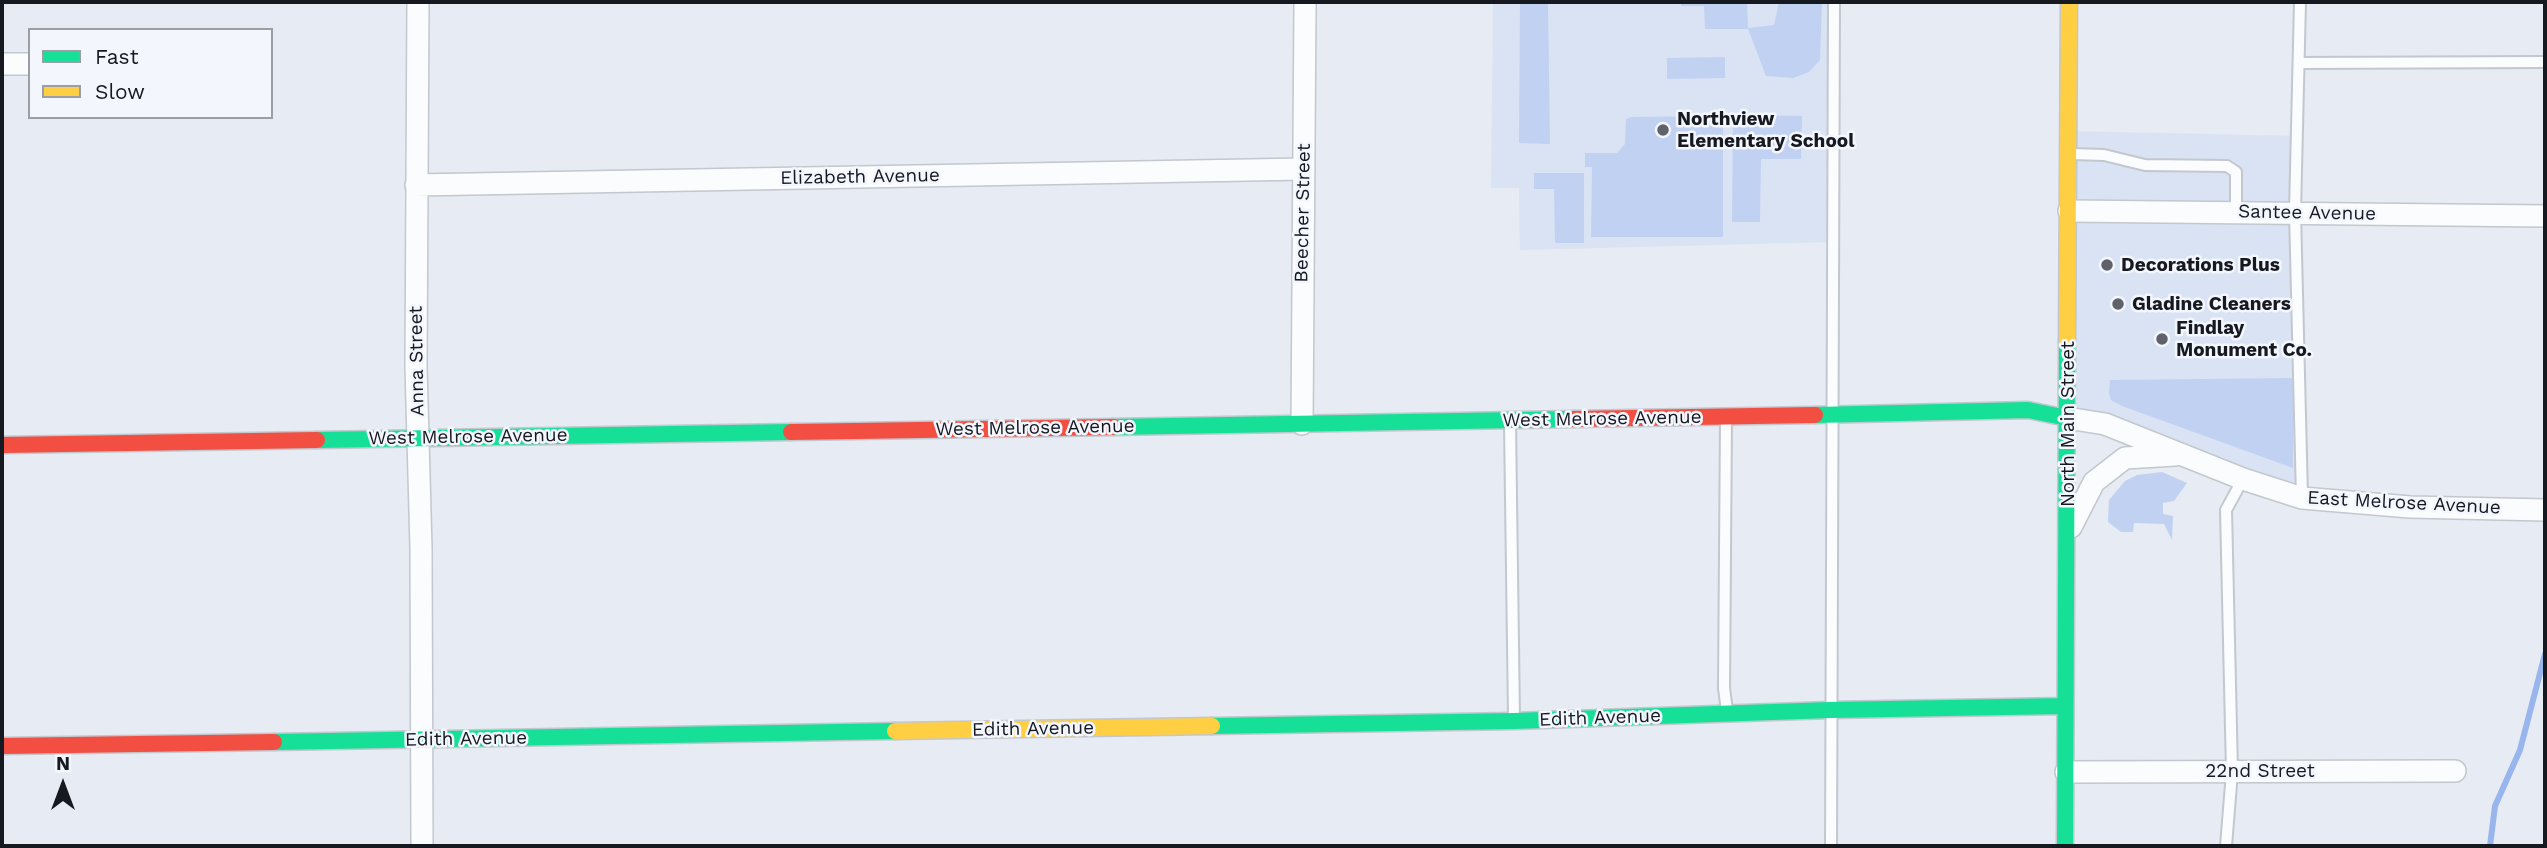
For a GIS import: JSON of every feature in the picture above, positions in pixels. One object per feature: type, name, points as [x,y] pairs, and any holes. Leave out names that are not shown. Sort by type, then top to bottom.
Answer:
[{"type":"street","name":"Anna Street","points":[[418,2],[416,185],[422,846]]},
{"type":"street","name":"Beecher Street","points":[[1302,424],[1305,2]]},
{"type":"street","name":"North Main Street","points":[[2065,846],[2069,2]]},
{"type":"street","points":[[2,64],[28,64]]},
{"type":"street","name":"Elizabeth Avenue","points":[[416,185],[1304,169]]},
{"type":"street","name":"Santee Avenue","points":[[2069,211],[2545,216]]},
{"type":"street","name":"West Melrose Avenue","points":[[2,445],[2028,410],[2067,418]]},
{"type":"street","name":"East Melrose Avenue","points":[[2067,418],[2105,424],[2243,479],[2302,498],[2410,508],[2545,510]]},
{"type":"street","points":[[2067,536],[2094,482],[2125,458],[2182,454]]},
{"type":"street","name":"Edith Avenue","points":[[2,746],[1514,721],[1830,710],[2064,706]]},
{"type":"street","name":"22nd Street","points":[[2066,772],[2455,771]]},
{"type":"lane","points":[[1831,846],[1834,2]]},
{"type":"lane","points":[[2300,2],[2295,212],[2302,498]]},
{"type":"lane","points":[[2299,63],[2545,62]]},
{"type":"lane","points":[[2069,154],[2104,155],[2145,165],[2227,166],[2236,172],[2236,212]]},
{"type":"lane","points":[[1726,417],[1724,688],[1727,714]]},
{"type":"lane","points":[[1510,421],[1514,721]]},
{"type":"lane","points":[[2227,846],[2232,772],[2226,510],[2243,479]]},
{"type":"shaded area","name":"Northview Elementary School","points":[[1493,2],[1834,2],[1833,242],[1520,250],[1519,188],[1491,188]]},
{"type":"shaded area","points":[[1520,2],[1548,2],[1550,144],[1519,143]]},
{"type":"shaded area","points":[[1681,2],[1747,2],[1748,28],[1774,25],[1779,2],[1822,2],[1820,60],[1809,72],[1793,78],[1766,76],[1748,29],[1705,29],[1704,6],[1681,6]]},
{"type":"shaded area","points":[[1725,57],[1725,78],[1667,79],[1667,58]]},
{"type":"shaded area","points":[[1733,115],[1802,116],[1801,159],[1761,159],[1760,222],[1732,222]]},
{"type":"shaded area","points":[[1723,116],[1723,237],[1591,237],[1592,167],[1585,167],[1585,153],[1617,153],[1625,144],[1626,119],[1631,117]]},
{"type":"shaded area","points":[[2069,131],[2297,136],[2302,498],[2067,418]]},
{"type":"shaded area","points":[[1534,173],[1584,173],[1584,243],[1555,243],[1554,189],[1534,189]]},
{"type":"shaded area","points":[[2293,378],[2293,468],[2122,406],[2111,400],[2109,393],[2110,380]]},
{"type":"shaded area","points":[[2162,472],[2187,483],[2174,501],[2163,503],[2163,514],[2173,516],[2172,540],[2164,524],[2134,523],[2133,532],[2121,532],[2108,522],[2109,500],[2125,481],[2137,475]]},
{"type":"waterway","points":[[2490,846],[2495,806],[2520,750],[2545,654]]},
{"type":"traffic: fast","points":[[2065,846],[2067,342]]},
{"type":"traffic: fast","points":[[1815,415],[2028,410],[2067,418]]},
{"type":"traffic: fast","points":[[1113,427],[1574,419]]},
{"type":"traffic: fast","points":[[317,440],[791,432]]},
{"type":"traffic: fast","points":[[1212,726],[2064,706]]},
{"type":"traffic: fast","points":[[274,742],[895,731]]},
{"type":"traffic: slow","points":[[2067,342],[2069,2]]},
{"type":"traffic: slow","points":[[895,731],[1212,726]]},
{"type":"traffic: jam","points":[[1574,419],[1815,415]]},
{"type":"traffic: jam","points":[[791,432],[1113,427]]},
{"type":"traffic: jam","points":[[2,445],[317,440]]},
{"type":"traffic: jam","points":[[2,746],[274,742]]},
{"type":"place","name":"Northview Elementary School","points":[[1663,130]]},
{"type":"place","name":"Decorations Plus","points":[[2107,265]]},
{"type":"place","name":"Gladine Cleaners","points":[[2118,304]]},
{"type":"place","name":"Findlay Monument Co.","points":[[2162,339]]}]
